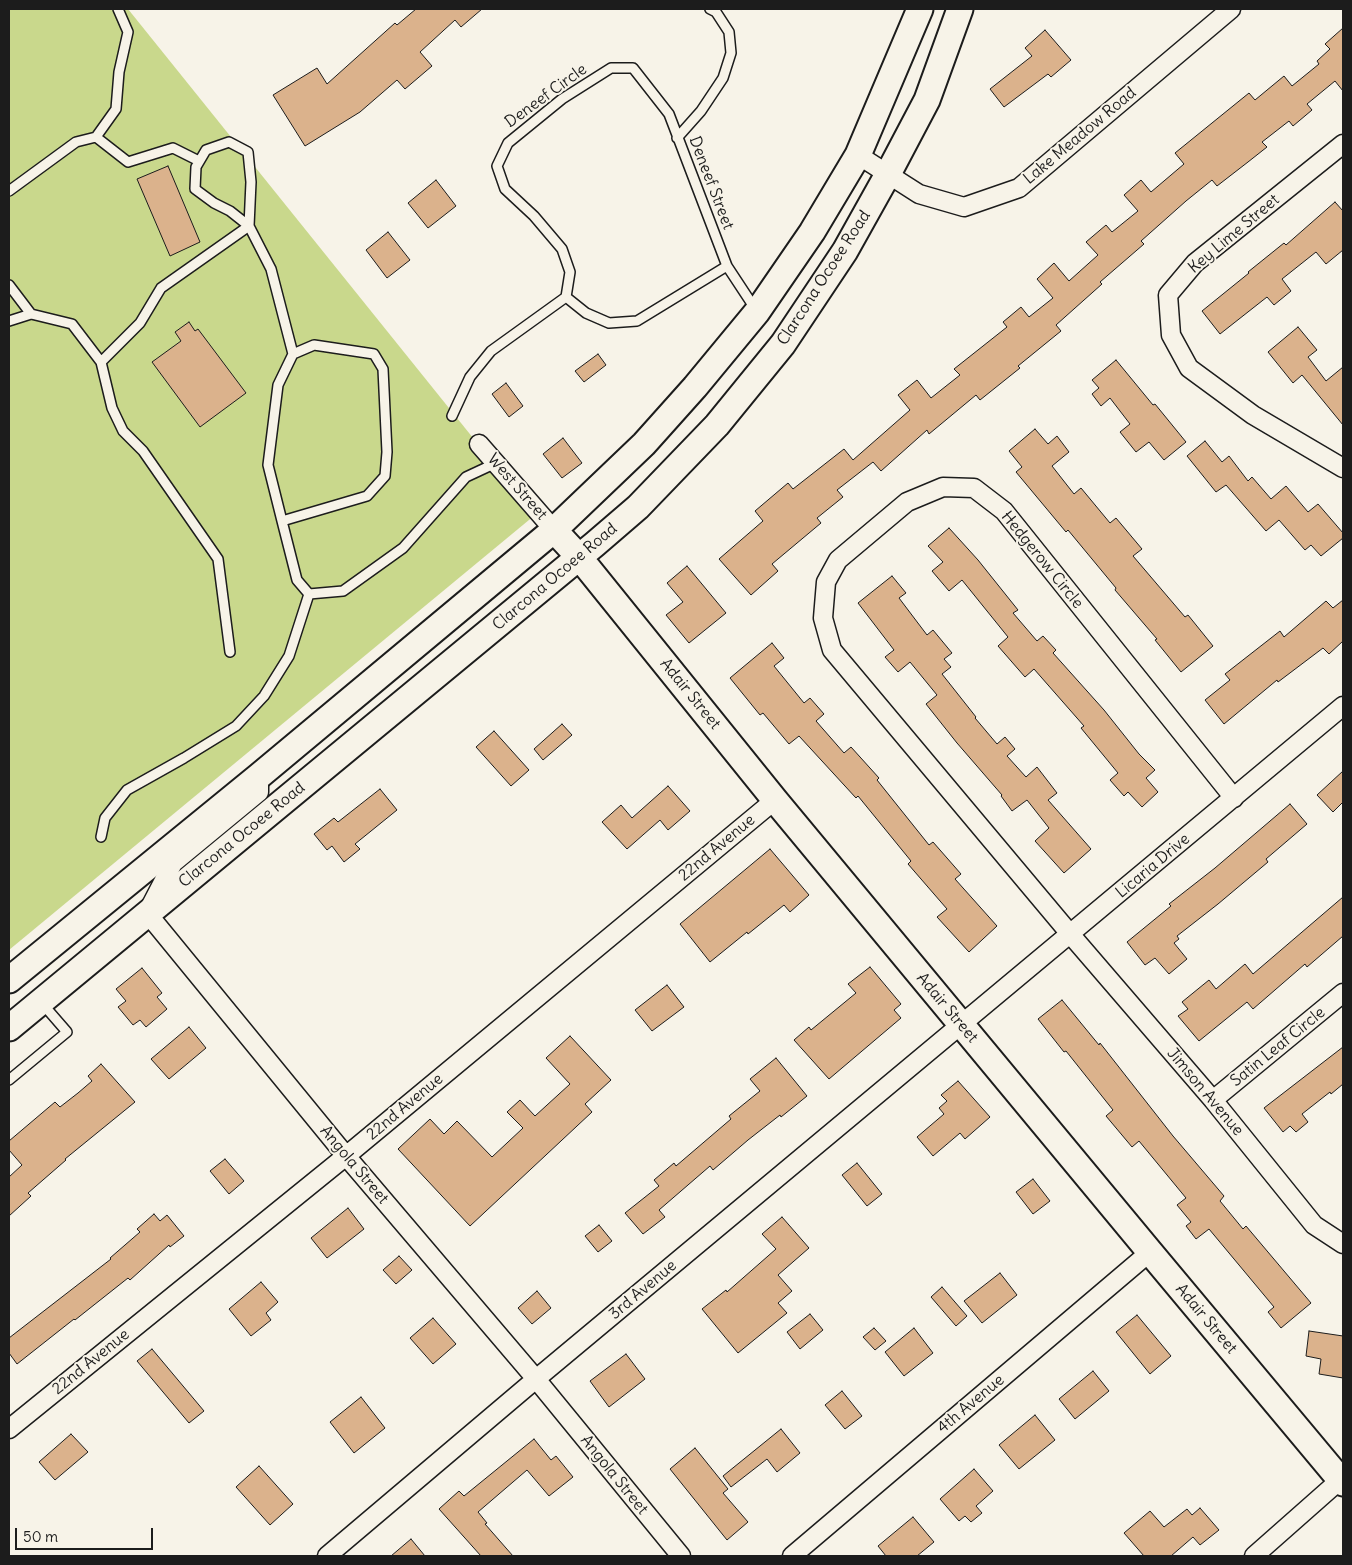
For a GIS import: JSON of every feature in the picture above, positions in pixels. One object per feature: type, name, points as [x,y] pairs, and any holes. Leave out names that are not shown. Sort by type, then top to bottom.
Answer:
[{"type":"street","points":[[9,980],[259,776],[554,530],[644,444],[696,387],[758,312],[812,232],[858,155],[920,9]]},
{"type":"street","name":"Clarcona Ocoee Road","points":[[9,1028],[638,508],[716,425],[783,344],[845,251],[927,100],[960,9]]},
{"type":"street","name":"Lake Meadow Road","points":[[858,155],[919,194],[964,207],[1019,188],[1231,9]]},
{"type":"street","name":"Key Lime Street","points":[[1343,144],[1195,264],[1168,296],[1170,335],[1189,368],[1253,416],[1343,468]]},
{"type":"street","name":"West Street","points":[[479,444],[554,530]]},
{"type":"street","name":"Hedgerow Circle","points":[[1071,935],[832,650],[823,618],[826,582],[838,560],[872,531],[907,502],[942,487],[974,488],[1004,510],[1234,798]]},
{"type":"street","name":"Adair Street","points":[[554,530],[579,557],[775,800],[961,1025],[1342,1481]]},
{"type":"street","name":"Licaria Drive","points":[[961,1025],[1343,706]]},
{"type":"street","points":[[147,913],[173,863],[259,792],[259,776]]},
{"type":"street","name":"22nd Avenue","points":[[9,1429],[346,1156],[775,800]]},
{"type":"street","name":"Angola Street","points":[[147,913],[346,1156],[536,1379],[681,1556]]},
{"type":"street","name":"Jimson Avenue","points":[[1071,935],[1213,1100],[1314,1225],[1343,1244]]},
{"type":"street","name":"Satin Leaf Circle","points":[[1213,1100],[1343,993]]},
{"type":"street","name":"3rd Avenue","points":[[327,1556],[961,1025]]},
{"type":"street","name":"4th Avenue","points":[[792,1556],[1150,1252]]},
{"type":"street","points":[[1254,1556],[1342,1481]]},
{"type":"lane","points":[[9,190],[76,142],[96,137],[116,109],[119,72],[128,32],[118,9]]},
{"type":"lane","points":[[677,138],[701,110],[723,78],[731,53],[728,32],[716,12],[710,9]]},
{"type":"lane","name":"Deneef Circle","points":[[566,297],[570,272],[562,249],[534,216],[505,189],[497,166],[508,143],[562,99],[611,68],[633,68]]},
{"type":"lane","name":"Deneef Street","points":[[633,68],[669,114],[727,266],[758,312]]},
{"type":"lane","points":[[96,137],[128,162],[173,148],[199,161]]},
{"type":"lane","points":[[249,226],[251,182],[248,152],[229,142],[206,150],[196,167],[195,189],[214,203],[230,211],[249,226],[271,270],[293,354]]},
{"type":"lane","points":[[102,362],[140,323],[161,288],[249,226]]},
{"type":"lane","points":[[452,416],[470,377],[491,351],[566,297],[586,313],[609,323],[637,321],[727,266]]},
{"type":"lane","points":[[9,285],[31,314]]},
{"type":"lane","points":[[9,321],[31,314],[72,324],[102,362],[112,408],[123,431],[143,451],[218,559],[230,652]]},
{"type":"lane","points":[[282,521],[367,496],[385,476],[387,452],[383,369],[374,354],[314,344],[293,354],[278,385],[268,466],[297,580],[309,594]]},
{"type":"lane","points":[[309,594],[343,590],[402,548],[466,477],[496,463]]},
{"type":"lane","points":[[101,837],[105,818],[126,790],[184,758],[236,726],[264,696],[289,656],[309,594]]},
{"type":"lane","points":[[9,1080],[67,1032],[41,1001]]},
{"type":"green space","points":[[9,9],[128,9],[535,515],[9,950]]},
{"type":"building","points":[[416,9],[482,9],[461,27],[455,20],[420,52],[432,66],[405,89],[397,80],[360,112],[305,146],[273,95],[317,68],[327,84],[395,23],[397,25]]},
{"type":"building","points":[[1343,28],[1343,91],[1335,81],[1307,104],[1312,110],[1293,126],[1289,121],[1262,142],[1267,147],[1217,186],[1212,180],[1186,201],[1141,241],[1144,244],[1100,282],[1102,284],[1056,325],[1061,331],[1018,366],[1020,368],[980,400],[976,395],[929,434],[927,430],[881,471],[873,462],[837,490],[843,497],[817,518],[821,523],[772,564],[778,571],[751,595],[719,559],[763,521],[755,511],[788,483],[793,489],[844,449],[853,460],[910,410],[898,395],[917,380],[931,398],[960,375],[954,369],[1007,327],[1003,322],[1021,307],[1029,317],[1053,298],[1037,279],[1054,263],[1069,281],[1098,255],[1086,242],[1106,225],[1112,232],[1138,211],[1124,195],[1141,180],[1151,192],[1184,164],[1175,153],[1249,93],[1255,100],[1284,76],[1292,86],[1319,64],[1317,61],[1330,49],[1325,44]]},
{"type":"building","points":[[1045,30],[1071,60],[1051,77],[1048,74],[1004,107],[990,89],[1032,56],[1025,48]]},
{"type":"building","points":[[168,166],[200,242],[170,256],[137,179]]},
{"type":"building","points":[[436,180],[456,206],[428,228],[408,203]]},
{"type":"building","points":[[1335,202],[1343,211],[1343,250],[1326,264],[1316,252],[1282,279],[1291,291],[1274,305],[1267,297],[1220,334],[1202,311],[1284,243],[1286,245]]},
{"type":"building","points":[[388,232],[410,260],[387,278],[366,250]]},
{"type":"building","points":[[189,322],[195,331],[198,329],[246,393],[200,427],[152,362],[181,341],[175,332]]},
{"type":"building","points":[[1298,327],[1317,350],[1308,357],[1326,381],[1343,367],[1343,425],[1302,375],[1293,383],[1268,352]]},
{"type":"building","points":[[598,354],[606,365],[584,382],[575,371]]},
{"type":"building","points":[[1116,360],[1186,442],[1164,460],[1149,442],[1136,452],[1120,432],[1130,424],[1110,398],[1101,406],[1092,394],[1099,388],[1092,380]]},
{"type":"building","points":[[506,383],[523,406],[509,417],[492,394]]},
{"type":"building","points":[[1035,429],[1048,444],[1057,436],[1069,452],[1052,466],[1074,494],[1081,488],[1110,523],[1116,518],[1142,549],[1133,556],[1185,617],[1188,615],[1213,646],[1181,672],[1155,640],[1157,639],[1115,590],[1116,588],[1068,530],[1066,532],[1016,472],[1022,467],[1009,451]]},
{"type":"building","points":[[563,438],[582,463],[562,478],[543,454]]},
{"type":"building","points":[[1205,441],[1222,462],[1229,456],[1248,481],[1252,477],[1271,499],[1286,486],[1308,512],[1318,504],[1343,533],[1343,538],[1321,556],[1311,545],[1305,550],[1279,520],[1266,531],[1226,485],[1216,492],[1187,456]]},
{"type":"building","points":[[949,528],[978,560],[1018,610],[1013,613],[1037,641],[1043,636],[1056,650],[1053,653],[1104,710],[1139,754],[1155,770],[1146,778],[1158,792],[1142,807],[1128,792],[1124,796],[1110,780],[1118,773],[1081,728],[1084,726],[1034,669],[1025,677],[998,646],[1008,637],[962,580],[949,591],[932,571],[943,562],[928,546]]},
{"type":"building","points":[[687,566],[726,613],[689,643],[666,615],[683,602],[667,583]]},
{"type":"building","points":[[892,576],[906,593],[899,598],[927,635],[933,630],[952,653],[944,659],[951,667],[942,674],[997,744],[1005,737],[1015,749],[1007,756],[1026,777],[1037,767],[1057,793],[1048,800],[1091,849],[1064,873],[1035,841],[1049,828],[1027,800],[1012,811],[1002,795],[926,704],[937,695],[910,662],[898,672],[885,657],[894,650],[858,603]]},
{"type":"building","points":[[1343,600],[1343,641],[1329,654],[1323,648],[1278,682],[1277,680],[1224,724],[1205,700],[1230,680],[1225,674],[1280,631],[1284,637],[1326,601],[1333,608]]},
{"type":"building","points":[[772,643],[784,658],[774,666],[804,703],[810,698],[824,714],[816,721],[844,753],[851,747],[879,778],[877,780],[929,845],[933,842],[961,874],[955,879],[997,926],[969,952],[937,917],[947,909],[908,864],[911,861],[858,796],[856,798],[799,736],[789,744],[763,713],[760,715],[730,678]]},
{"type":"building","points":[[562,724],[572,735],[543,760],[534,749]]},
{"type":"building","points":[[494,731],[529,770],[511,786],[476,747]]},
{"type":"building","points":[[1343,771],[1343,802],[1333,812],[1317,795]]},
{"type":"building","points":[[668,786],[690,811],[668,830],[660,820],[627,849],[602,822],[621,805],[632,818]]},
{"type":"building","points":[[380,789],[397,810],[355,844],[360,849],[344,862],[332,846],[327,850],[314,834],[334,818],[338,822]]},
{"type":"building","points":[[1290,804],[1307,824],[1266,859],[1268,862],[1177,936],[1179,939],[1174,943],[1187,959],[1169,974],[1155,958],[1145,965],[1127,942],[1171,906],[1169,904],[1215,868]]},
{"type":"building","points":[[770,849],[809,895],[790,912],[784,905],[710,962],[680,924]]},
{"type":"building","points":[[1343,897],[1343,936],[1307,967],[1305,964],[1253,1009],[1247,1002],[1199,1041],[1178,1016],[1188,1009],[1182,1002],[1209,980],[1216,989],[1245,964],[1253,974]]},
{"type":"building","points":[[870,967],[901,1004],[894,1010],[901,1018],[829,1079],[794,1040],[809,1027],[811,1030],[856,993],[848,984]]},
{"type":"building","points":[[142,968],[162,993],[157,997],[167,1009],[146,1027],[140,1020],[133,1025],[118,1007],[126,1001],[116,989]]},
{"type":"building","points":[[667,985],[684,1007],[652,1031],[635,1010]]},
{"type":"building","points":[[1062,1000],[1099,1045],[1100,1043],[1173,1136],[1224,1196],[1220,1201],[1243,1229],[1246,1226],[1311,1303],[1281,1328],[1268,1312],[1274,1307],[1209,1229],[1196,1239],[1186,1226],[1191,1222],[1177,1205],[1186,1198],[1139,1141],[1132,1147],[1106,1116],[1113,1110],[1038,1019]]},
{"type":"building","points":[[189,1027],[206,1048],[169,1079],[151,1059]]},
{"type":"building","points":[[570,1036],[611,1080],[585,1104],[592,1112],[470,1226],[398,1149],[430,1119],[444,1134],[457,1121],[492,1157],[523,1128],[507,1112],[520,1100],[535,1116],[570,1084],[546,1058]]},
{"type":"building","points":[[1343,1047],[1343,1084],[1302,1114],[1308,1122],[1296,1132],[1290,1126],[1283,1132],[1264,1108]]},
{"type":"building","points":[[776,1058],[807,1096],[748,1140],[713,1170],[710,1166],[659,1210],[665,1217],[643,1234],[625,1213],[659,1186],[654,1180],[674,1163],[676,1166],[731,1119],[729,1116],[760,1091],[750,1079]]},
{"type":"building","points":[[101,1064],[135,1102],[65,1159],[28,1193],[31,1196],[9,1216],[9,1177],[22,1165],[9,1150],[9,1141],[55,1102],[60,1107],[78,1093],[92,1081],[88,1076]]},
{"type":"building","points":[[958,1081],[990,1117],[965,1139],[960,1133],[933,1156],[917,1137],[944,1114],[939,1108],[947,1101],[941,1095]]},
{"type":"building","points":[[225,1159],[244,1181],[229,1194],[210,1171]]},
{"type":"building","points":[[857,1163],[882,1194],[867,1206],[842,1175]]},
{"type":"building","points":[[1033,1179],[1050,1201],[1033,1214],[1016,1192]]},
{"type":"building","points":[[348,1208],[364,1229],[327,1258],[311,1238]]},
{"type":"building","points":[[154,1214],[160,1221],[167,1215],[184,1236],[170,1247],[169,1245],[130,1280],[128,1278],[17,1364],[9,1353],[9,1338],[111,1259],[140,1232],[137,1229]]},
{"type":"building","points":[[782,1217],[809,1248],[778,1275],[792,1291],[778,1303],[787,1313],[738,1353],[702,1309],[726,1290],[727,1292],[776,1249],[762,1234]]},
{"type":"building","points":[[599,1225],[612,1241],[598,1252],[585,1236]]},
{"type":"building","points":[[399,1256],[412,1270],[396,1284],[383,1270]]},
{"type":"building","points":[[1000,1273],[1017,1295],[982,1323],[964,1301]]},
{"type":"building","points":[[261,1282],[278,1302],[266,1313],[271,1320],[251,1336],[229,1309]]},
{"type":"building","points":[[942,1287],[967,1316],[956,1326],[931,1297]]},
{"type":"building","points":[[537,1291],[551,1308],[532,1324],[518,1308]]},
{"type":"building","points":[[810,1314],[823,1330],[800,1349],[787,1332]]},
{"type":"building","points":[[1137,1315],[1171,1356],[1150,1374],[1116,1332]]},
{"type":"building","points":[[433,1318],[456,1344],[433,1364],[410,1338]]},
{"type":"building","points":[[874,1328],[886,1341],[875,1350],[863,1337]]},
{"type":"building","points":[[914,1328],[933,1353],[904,1376],[885,1352]]},
{"type":"building","points":[[1309,1331],[1343,1336],[1343,1378],[1319,1374],[1321,1359],[1306,1356]]},
{"type":"building","points":[[152,1349],[204,1411],[189,1423],[137,1361]]},
{"type":"building","points":[[626,1354],[645,1379],[609,1407],[590,1381]]},
{"type":"building","points":[[1093,1371],[1109,1391],[1075,1419],[1059,1399]]},
{"type":"building","points":[[842,1391],[862,1416],[845,1429],[825,1405]]},
{"type":"building","points":[[361,1397],[385,1428],[354,1453],[330,1422]]},
{"type":"building","points":[[1035,1415],[1055,1440],[1019,1469],[999,1445]]},
{"type":"building","points":[[781,1429],[800,1453],[777,1472],[767,1459],[731,1487],[723,1476]]},
{"type":"building","points":[[71,1434],[88,1452],[55,1480],[39,1462]]},
{"type":"building","points":[[534,1439],[551,1460],[556,1456],[573,1477],[549,1496],[527,1470],[478,1512],[487,1523],[485,1524],[513,1556],[481,1556],[439,1509],[459,1491],[464,1496]]},
{"type":"building","points":[[695,1448],[728,1489],[723,1493],[748,1522],[727,1540],[670,1469]]},
{"type":"building","points":[[259,1466],[293,1504],[270,1525],[236,1487]]},
{"type":"building","points":[[974,1469],[993,1491],[976,1506],[982,1513],[971,1522],[965,1516],[959,1521],[940,1499]]},
{"type":"building","points":[[1200,1508],[1219,1530],[1200,1545],[1193,1537],[1171,1556],[1144,1556],[1124,1533],[1150,1511],[1164,1527],[1187,1509],[1192,1515]]},
{"type":"building","points":[[913,1517],[934,1542],[917,1556],[886,1556],[878,1546]]},
{"type":"building","points":[[411,1539],[425,1556],[391,1556]]}]
